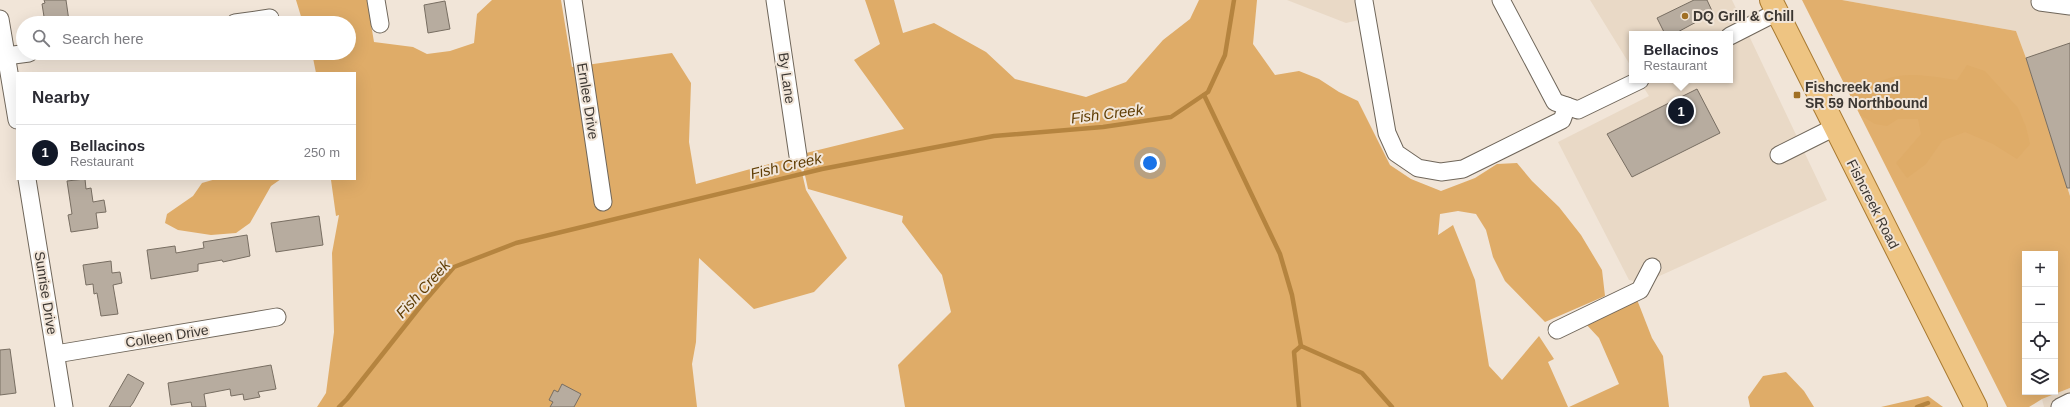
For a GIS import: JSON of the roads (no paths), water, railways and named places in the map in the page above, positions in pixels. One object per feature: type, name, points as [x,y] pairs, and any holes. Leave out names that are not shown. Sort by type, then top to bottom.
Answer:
[{"type":"main road","name":"Fishcreek Road","points":[[1776,4],[1835,127],[1976,407]]},
{"type":"street","points":[[376,0],[380,24]]},
{"type":"street","name":"Ernlee Drive","points":[[573,0],[603,202]]},
{"type":"street","name":"By Lane","points":[[775,0],[798,156]]},
{"type":"street","points":[[1364,1],[1387,133],[1396,153],[1418,168],[1441,172],[1463,169],[1562,120],[1567,106]]},
{"type":"street","points":[[2040,2],[2070,6]]},
{"type":"street","points":[[1508,4],[1555,102],[1578,110],[1634,83]]},
{"type":"street","points":[[1733,34],[1776,4]]},
{"type":"street","points":[[0,18],[16,114]]},
{"type":"street","points":[[6,56],[16,55]]},
{"type":"street","points":[[1779,155],[1835,127]]},
{"type":"street","name":"Sunrise Drive","points":[[27,180],[64,407]]},
{"type":"street","points":[[1557,330],[1640,290],[1652,267]]},
{"type":"street","name":"Colleen Drive","points":[[56,354],[277,317]]},
{"type":"street","points":[[2060,407],[2070,402]]},
{"type":"waterway","name":"Fish Creek","points":[[339,407],[454,267],[516,243],[822,169],[994,136],[1103,127],[1171,117],[1208,92],[1225,55],[1234,0]]},
{"type":"waterway","points":[[1204,95],[1280,254],[1292,295],[1301,346],[1294,352],[1299,407]]},
{"type":"waterway","points":[[1301,346],[1362,373],[1392,407]]},
{"type":"waterway","points":[[1917,407],[1928,403]]},
{"type":"place","name":"DQ Grill & Chill","points":[[1685,16]]},
{"type":"place","name":"Fishcreek and SR 59 Northbound","points":[[1797,95]]},
{"type":"place","name":"Bellacinos","points":[[1681,111]]}]
